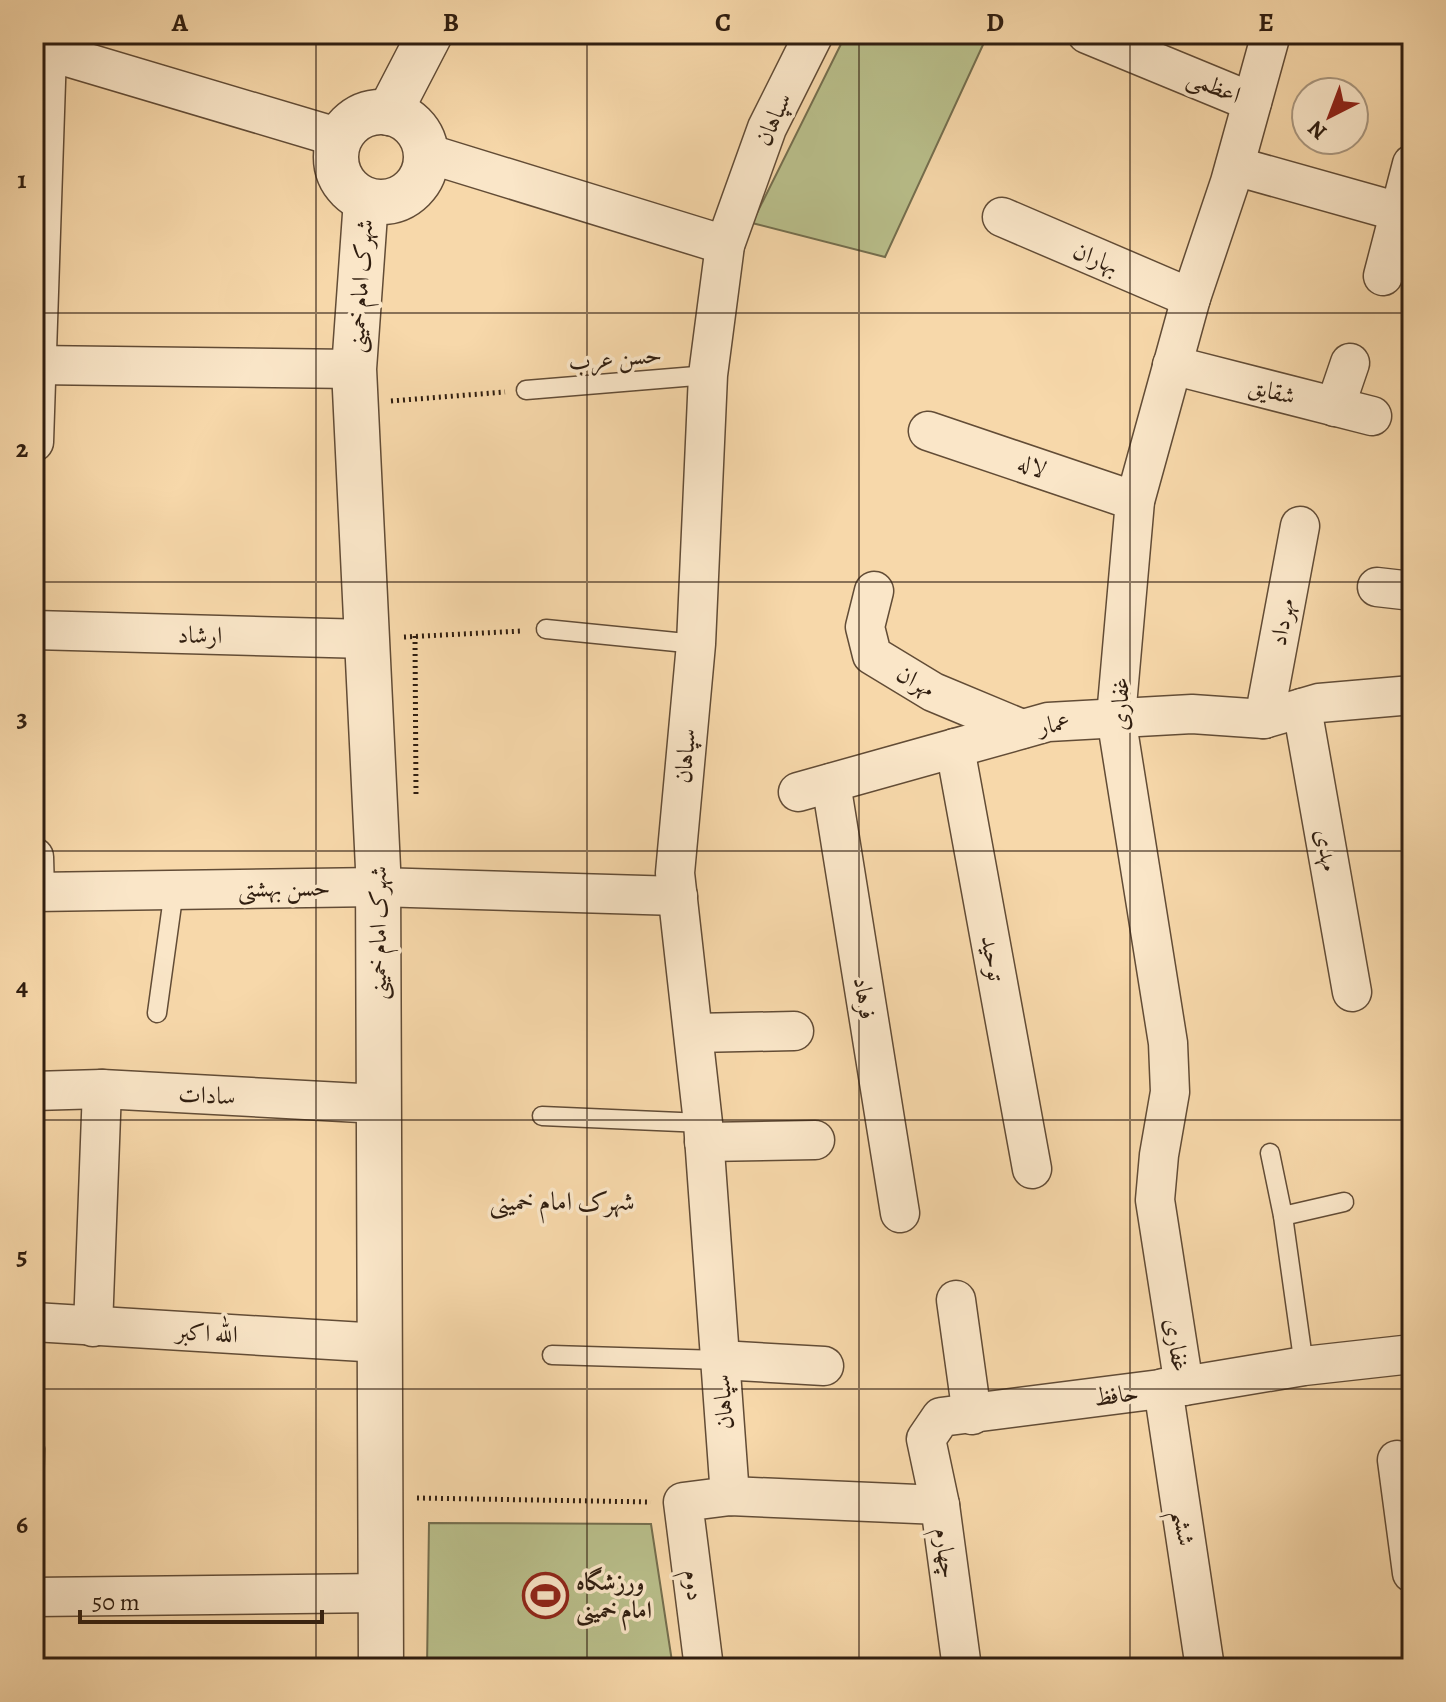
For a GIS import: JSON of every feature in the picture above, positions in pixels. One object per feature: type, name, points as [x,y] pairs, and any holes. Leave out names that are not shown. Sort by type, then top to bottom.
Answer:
[{"type":"street","points":[[389,113],[430,34]]},
{"type":"street","name":"سپاهان","points":[[730,1496],[703,1133],[675,873],[696,644],[708,375],[725,245],[767,128],[814,34]]},
{"type":"street","name":"اعظمی","points":[[1087,34],[1252,102]]},
{"type":"street","name":"غفاری","points":[[1174,1387],[1155,1200],[1170,1092],[1168,1043],[1116,717],[1135,501],[1191,298],[1235,166],[1271,34]]},
{"type":"street","points":[[34,442],[46,44],[340,138]]},
{"type":"street","points":[[389,113],[415,127],[426,153],[425,168],[419,182],[397,200],[366,200],[343,182],[337,168],[336,153],[340,138],[348,126],[360,117],[389,113]]},
{"type":"street","points":[[426,153],[725,245]]},
{"type":"street","points":[[1383,276],[1412,164]]},
{"type":"street","points":[[1235,166],[1399,212]]},
{"type":"street","name":"شهرک امام خمینی","points":[[366,200],[355,386],[378,887],[381,1668]]},
{"type":"street","name":"بهاران","points":[[1002,217],[1191,298]]},
{"type":"street","points":[[1335,407],[1350,363]]},
{"type":"street","points":[[35,365],[355,386]]},
{"type":"street","name":"شقایق","points":[[1172,365],[1372,416]]},
{"type":"street","name":"لاله","points":[[928,431],[1135,501]]},
{"type":"street","name":"مهرداد","points":[[1264,719],[1300,526]]},
{"type":"street","name":"مهران","points":[[874,591],[865,627],[872,655],[933,692],[1022,729]]},
{"type":"street","name":"ارشاد","points":[[34,630],[367,639]]},
{"type":"street","name":"عمار","points":[[814,788],[1048,722],[1192,714],[1264,719],[1319,703],[1412,695]]},
{"type":"street","name":"مهدی","points":[[1302,708],[1352,992]]},
{"type":"street","name":"توحید","points":[[955,748],[1032,1169]]},
{"type":"street","name":"فرهاد","points":[[814,788],[900,1213]]},
{"type":"street","points":[[34,857],[34,892]]},
{"type":"street","name":"حسن بهشتی","points":[[34,892],[378,887],[678,896]]},
{"type":"street","points":[[694,1033],[794,1031]]},
{"type":"street","points":[[93,1327],[102,1089]]},
{"type":"street","name":"سادات","points":[[34,1091],[102,1089],[379,1104]]},
{"type":"street","points":[[703,1133],[815,1140]]},
{"type":"street","points":[[956,1300],[972,1415]]},
{"type":"street","name":"الله اکبر","points":[[34,1322],[380,1343]]},
{"type":"street","name":"حافظ","points":[[926,1439],[941,1417],[1174,1387],[1304,1366],[1412,1354]]},
{"type":"street","points":[[720,1360],[824,1366]]},
{"type":"street","name":"ششم","points":[[1174,1387],[1205,1668]]},
{"type":"street","name":"چهارم","points":[[926,1439],[940,1505],[962,1668]]},
{"type":"street","points":[[1397,1460],[1412,1573]]},
{"type":"street","points":[[683,1502],[730,1496],[940,1505]]},
{"type":"street","name":"دوم","points":[[683,1502],[704,1668]]},
{"type":"street","points":[[34,1597],[381,1593]]},
{"type":"lane","name":"حسن عرب","points":[[526,390],[708,375]]},
{"type":"lane","points":[[546,629],[696,644]]},
{"type":"lane","points":[[157,1013],[174,890]]},
{"type":"lane","points":[[542,1116],[703,1133]]},
{"type":"lane","points":[[1270,1153],[1283,1216],[1304,1366]]},
{"type":"lane","points":[[1283,1216],[1344,1202]]},
{"type":"lane","points":[[552,1355],[720,1360]]},
{"type":"lane","points":[[34,1488],[35,1448]]},
{"type":"path","points":[[355,386],[526,390]]},
{"type":"path","points":[[367,639],[546,629]]},
{"type":"path","points":[[380,1497],[683,1502]]},
{"type":"green space","points":[[846,34],[988,34],[885,257],[752,223]]},
{"type":"green space","name":"ورزشگاه امام خمینی","points":[[429,1523],[651,1524],[673,1668],[427,1668]]},
{"type":"place","name":"ورزشگاه امام خمینی","points":[[545,1596]]},
{"type":"district","name":"شهرک امام خمینی","points":[[562,1201]]}]
